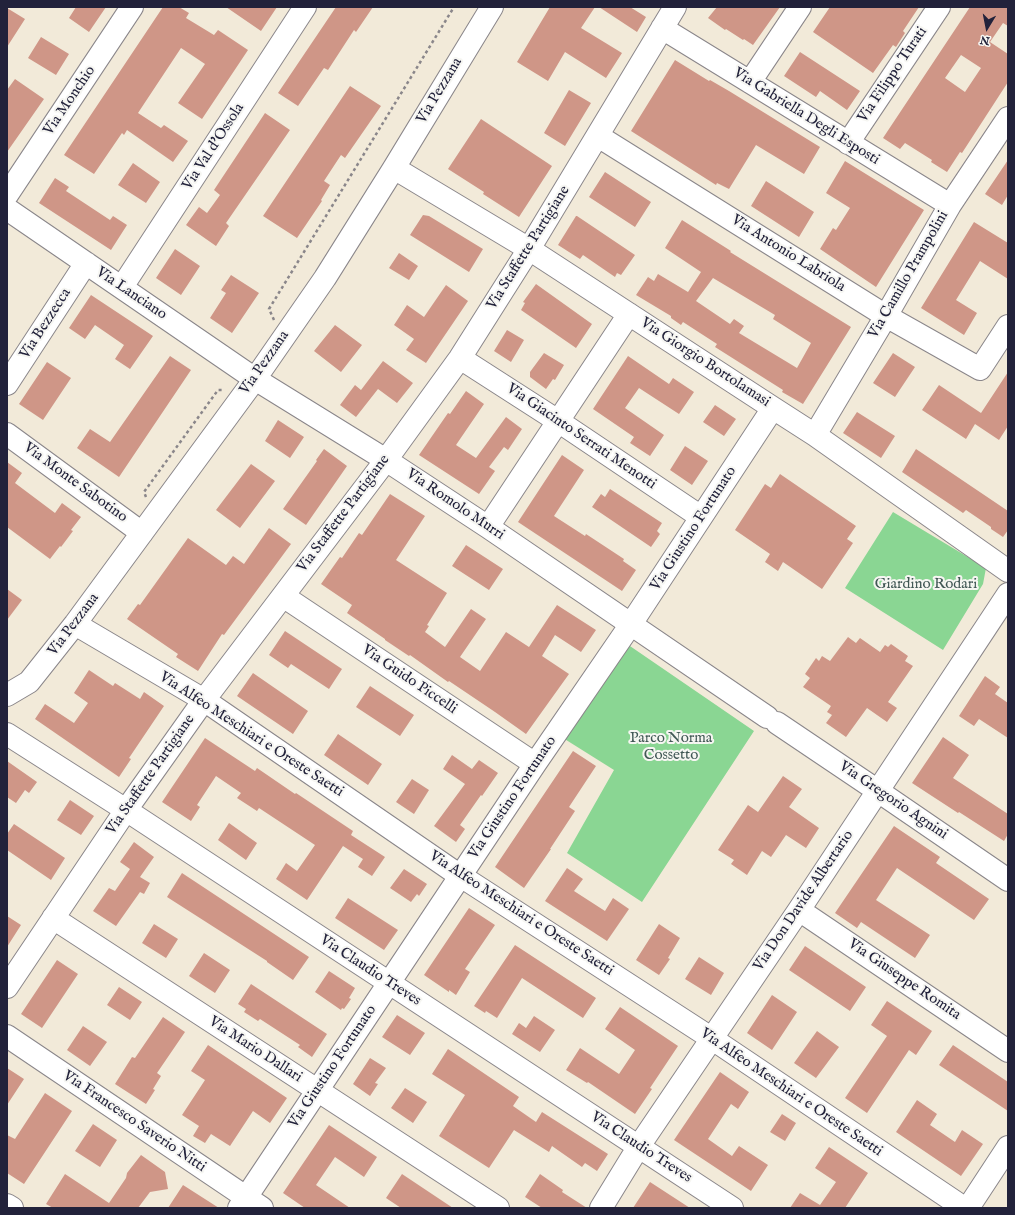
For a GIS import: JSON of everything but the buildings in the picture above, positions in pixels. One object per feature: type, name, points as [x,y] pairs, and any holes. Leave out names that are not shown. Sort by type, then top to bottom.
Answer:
[{"type":"street","name":"Via Monchio","points":[[7,195],[132,7]]},
{"type":"street","name":"Via Val d'Ossola","points":[[122,287],[306,7]]},
{"type":"street","name":"Via Pezzana","points":[[7,695],[29,682],[75,624],[255,379],[325,278],[492,7]]},
{"type":"street","name":"Via Staffette Partigiane","points":[[7,987],[126,810],[204,700],[386,460],[460,358],[529,249],[675,7]]},
{"type":"street","points":[[750,82],[800,7]]},
{"type":"street","name":"Via Filippo Turati","points":[[848,143],[939,7]]},
{"type":"street","name":"Via Gabriella Degli Esposti","points":[[662,28],[950,205]]},
{"type":"street","name":"Via Camillo Prampolini","points":[[815,435],[950,205],[1008,118]]},
{"type":"street","name":"Via Antonio Labriola","points":[[598,136],[886,316],[980,369],[1008,326]]},
{"type":"street","name":"Via Giorgio Bortolamasi","points":[[394,168],[529,249],[815,435],[1008,571]]},
{"type":"street","name":"Via Lanciano","points":[[7,209],[255,379]]},
{"type":"street","name":"Via Bezzecca","points":[[7,384],[86,263]]},
{"type":"street","points":[[488,527],[628,314]]},
{"type":"street","name":"Via Giacinto Serrati Menotti","points":[[460,358],[558,421],[701,517]]},
{"type":"street","name":"Via Romolo Murri","points":[[255,379],[386,460],[631,624]]},
{"type":"street","name":"Via Giustino Fortunato","points":[[249,1205],[317,1090],[390,984],[535,764],[631,624],[773,408]]},
{"type":"street","name":"Via Monte Sabotino","points":[[7,434],[142,533]]},
{"type":"street","name":"Via Don Davide Albertario","points":[[601,1208],[639,1146],[799,910],[1008,594]]},
{"type":"street","name":"Via Guido Piccelli","points":[[282,596],[535,764]]},
{"type":"street","name":"Via Alfeo Meschiari e Oreste Saetti","points":[[75,624],[204,700],[461,876],[711,1038],[964,1208]]},
{"type":"street","name":"Via Gregorio Agnini","points":[[631,624],[772,720],[1007,876]]},
{"type":"street","name":"Via Claudio Treves","points":[[7,734],[126,810],[732,1208]]},
{"type":"street","name":"Via Giuseppe Romita","points":[[799,910],[1008,1051]]},
{"type":"street","name":"Via Mario Dallari","points":[[53,918],[498,1208]]},
{"type":"street","name":"Via Francesco Saverio Nitti","points":[[7,1036],[249,1205]]},
{"type":"street","points":[[968,1208],[1001,1174],[1008,1147]]},
{"type":"street","points":[[7,1204],[12,1208]]},
{"type":"green space","name":"Giardino Rodari","points":[[893,512],[986,568],[983,584],[943,650],[845,588]]},
{"type":"green space","name":"Parco Norma Cossetto","points":[[627,644],[754,731],[642,902],[567,853],[614,770],[563,738]]}]
